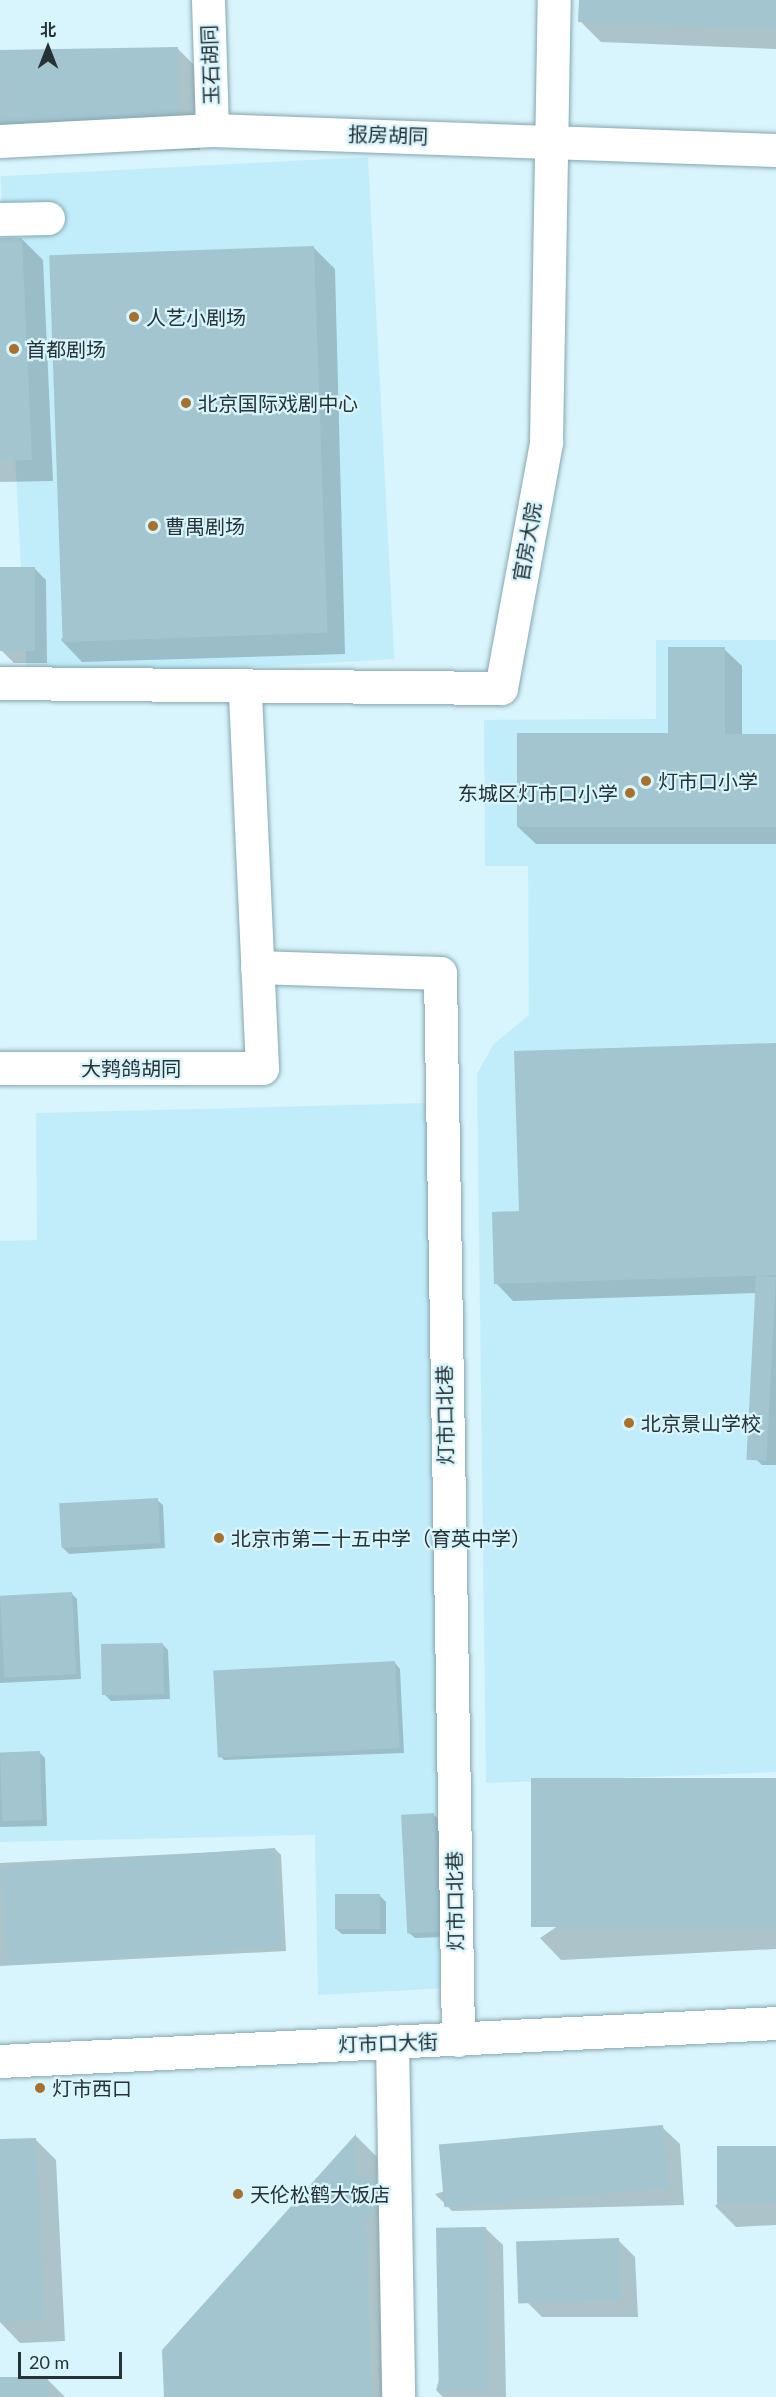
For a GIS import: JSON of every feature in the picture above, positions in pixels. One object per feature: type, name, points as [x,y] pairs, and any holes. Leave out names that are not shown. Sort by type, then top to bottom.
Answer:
[{"type":"street","name":"玉石胡同","points":[[208,0],[212,130]]},
{"type":"street","points":[[552,139],[554,0]]},
{"type":"street","name":"报房胡同","points":[[0,141],[212,130],[552,139],[776,150]]},
{"type":"street","name":"官房大院","points":[[244,688],[501,688],[546,442],[552,139]]},
{"type":"street","points":[[0,219],[48,218]]},
{"type":"street","points":[[0,683],[244,688],[257,967]]},
{"type":"street","name":"大鹁鸽胡同","points":[[0,1068],[262,1068],[257,967]]},
{"type":"street","name":"灯市口北巷","points":[[257,967],[440,973],[458,2040]]},
{"type":"street","name":"灯市口大街","points":[[0,2061],[776,2023]]},
{"type":"street","points":[[392,2042],[398,2397]]},
{"type":"shaded area","points":[[368,157],[394,659],[27,679],[1,176]]},
{"type":"shaded area","name":"北京景山学校","points":[[656,640],[776,640],[776,1772],[486,1783],[477,1074],[493,1045],[529,1015],[528,866],[485,866],[484,720],[656,719]]},
{"type":"shaded area","name":"北京市第二十五中学（育英中学）","points":[[428,1103],[447,1988],[318,1995],[315,1835],[0,1842],[0,1241],[37,1240],[36,1113]]},
{"type":"building","points":[[579,0],[776,0],[776,29],[578,22]]},
{"type":"building","points":[[178,47],[179,129],[1,132],[0,50]]},
{"type":"building","name":"首都剧场","points":[[0,238],[22,238],[32,460],[0,461]]},
{"type":"building","name":"北京国际戏剧中心","points":[[314,246],[328,633],[63,642],[49,255]]},
{"type":"building","points":[[0,567],[35,567],[35,651],[0,651]]},
{"type":"building","name":"灯市口小学","points":[[668,647],[725,647],[725,734],[776,734],[776,827],[517,827],[517,733],[668,733]]},
{"type":"building","points":[[776,1043],[776,1275],[494,1284],[492,1212],[519,1211],[514,1051]]},
{"type":"building","points":[[756,1276],[776,1277],[766,1461],[746,1460]]},
{"type":"building","points":[[158,1498],[160,1543],[61,1548],[59,1503]]},
{"type":"building","points":[[72,1592],[76,1674],[4,1678],[0,1596]]},
{"type":"building","points":[[163,1643],[164,1694],[102,1695],[101,1644]]},
{"type":"building","points":[[395,1661],[400,1748],[218,1757],[213,1671]]},
{"type":"building","points":[[40,1751],[42,1820],[2,1821],[0,1752]]},
{"type":"building","points":[[531,1778],[776,1778],[776,1927],[531,1927]]},
{"type":"building","points":[[434,1813],[440,1932],[407,1934],[401,1815]]},
{"type":"building","points":[[275,1848],[282,1946],[8,1965],[1,1867]]},
{"type":"building","points":[[335,1894],[380,1894],[380,1929],[335,1929]]},
{"type":"building","points":[[663,2125],[668,2188],[444,2207],[439,2145]]},
{"type":"building","points":[[356,2134],[356,2173],[374,2181],[379,2206],[365,2219],[372,2397],[164,2397],[162,2350]]},
{"type":"building","points":[[36,2138],[44,2320],[0,2322],[0,2139]]},
{"type":"building","points":[[717,2146],[776,2146],[776,2203],[717,2203]]},
{"type":"building","points":[[486,2227],[489,2390],[439,2391],[436,2228]]},
{"type":"building","points":[[619,2238],[621,2300],[518,2304],[516,2242]]},
{"type":"building","points":[[0,2377],[48,2377],[48,2397],[0,2397]]},
{"type":"place","name":"人艺小剧场","points":[[134,317]]},
{"type":"place","name":"首都剧场","points":[[14,349]]},
{"type":"place","name":"北京国际戏剧中心","points":[[186,403]]},
{"type":"place","name":"曹禺剧场","points":[[153,526]]},
{"type":"place","name":"灯市口小学","points":[[646,781]]},
{"type":"place","name":"东城区灯市口小学","points":[[630,793]]},
{"type":"place","name":"北京景山学校","points":[[629,1423]]},
{"type":"place","name":"北京市第二十五中学（育英中学）","points":[[219,1538]]},
{"type":"place","name":"灯市西口","points":[[40,2088]]},
{"type":"place","name":"天伦松鹤大饭店","points":[[238,2194]]}]
